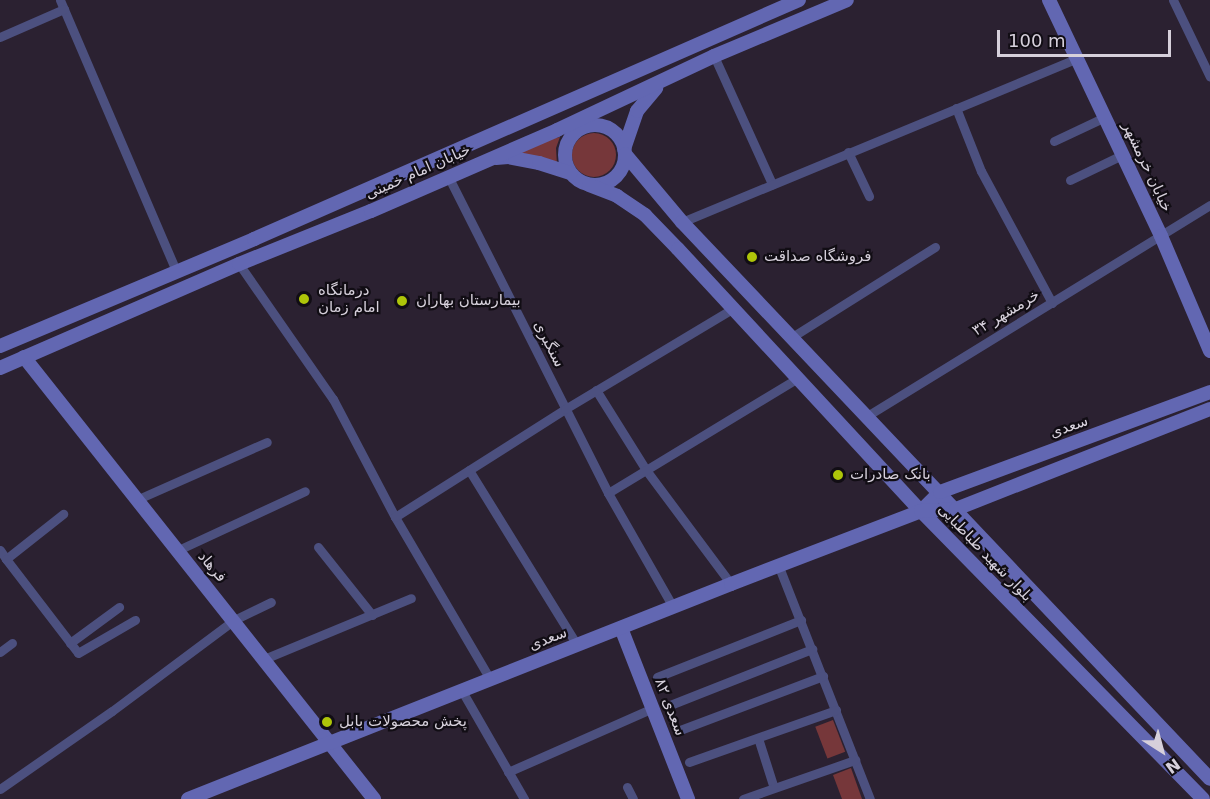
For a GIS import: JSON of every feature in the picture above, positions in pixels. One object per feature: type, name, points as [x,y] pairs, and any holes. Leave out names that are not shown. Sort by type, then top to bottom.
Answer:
[{"type":"main road","name":"خیابان امام خمینی","points":[[5,344],[490,136],[601,85],[799,0]]},
{"type":"main road","name":"خیابان امام خمینی","points":[[0,368],[557,130],[584,124],[662,81],[714,56],[847,0]]},
{"type":"main road","name":"خیابان خرمشهر","points":[[1049,0],[1161,236],[1210,351]]},
{"type":"main road","points":[[488,159],[508,157],[539,163],[570,173],[590,185],[600,185],[618,174],[638,111],[662,81]]},
{"type":"main road","points":[[570,173],[564,156],[570,138],[584,124],[601,85]]},
{"type":"main road","points":[[490,136],[528,129],[557,130],[584,124],[606,127],[621,140],[625,152]]},
{"type":"main road","name":"بلوار شهید طباطبایی","points":[[625,152],[682,222],[956,508],[1210,779]]},
{"type":"main road","name":"بلوار شهید طباطبایی","points":[[590,185],[617,196],[645,215],[921,511],[1196,798]]},
{"type":"main road","points":[[0,330],[5,344]]},
{"type":"main road","name":"فرهاد","points":[[24,357],[374,799]]},
{"type":"main road","name":"سعدی","points":[[940,492],[1210,392]]},
{"type":"main road","points":[[921,511],[956,508],[1210,409]]},
{"type":"main road","points":[[921,511],[940,492]]},
{"type":"main road","name":"سعدی","points":[[188,799],[921,511]]},
{"type":"main road","name":"سعدی ۸۲","points":[[621,628],[688,799]]},
{"type":"street","points":[[1173,0],[1210,77]]},
{"type":"street","points":[[0,37],[62,4],[176,271]]},
{"type":"street","points":[[714,56],[772,184]]},
{"type":"street","points":[[682,222],[1077,58]]},
{"type":"street","points":[[956,108],[981,171],[1052,303]]},
{"type":"street","points":[[1054,141],[1105,117]]},
{"type":"street","points":[[848,152],[869,196]]},
{"type":"street","points":[[1070,180],[1122,155]]},
{"type":"street","name":"سنگبری","points":[[448,176],[608,493],[673,607]]},
{"type":"street","name":"خرمشهر ۳۴","points":[[867,416],[1210,205]]},
{"type":"street","points":[[792,337],[935,247]]},
{"type":"street","points":[[239,264],[333,399],[395,517],[490,679]]},
{"type":"street","points":[[395,517],[565,409],[732,309]]},
{"type":"street","points":[[608,493],[798,378]]},
{"type":"street","points":[[596,390],[646,470],[731,584]]},
{"type":"street","points":[[136,500],[267,442]]},
{"type":"street","points":[[469,470],[577,645]]},
{"type":"street","points":[[176,551],[306,491]]},
{"type":"street","points":[[6,559],[63,514]]},
{"type":"street","points":[[318,547],[372,615]]},
{"type":"street","points":[[0,550],[78,653],[135,620]]},
{"type":"street","points":[[779,567],[870,799]]},
{"type":"street","points":[[264,660],[411,598]]},
{"type":"street","points":[[0,789],[112,711],[234,620],[271,602]]},
{"type":"street","points":[[70,644],[119,607]]},
{"type":"street","points":[[657,677],[801,620]]},
{"type":"street","points":[[0,652],[12,643]]},
{"type":"street","points":[[670,705],[812,649]]},
{"type":"street","points":[[680,730],[823,676]]},
{"type":"street","points":[[462,691],[524,799]]},
{"type":"street","points":[[508,772],[653,708]]},
{"type":"street","points":[[689,762],[836,710]]},
{"type":"street","points":[[758,738],[774,788]]},
{"type":"street","points":[[743,799],[855,760]]},
{"type":"street","points":[[627,787],[633,799]]},
{"type":"shaded area","points":[[594,133],[610,139],[616,155],[610,171],[594,177],[578,171],[572,155],[578,139]]},
{"type":"shaded area","points":[[560,137],[556,148],[557,165],[519,152],[536,142]]},
{"type":"shaded area","points":[[833,720],[845,752],[827,759],[815,727]]},
{"type":"shaded area","points":[[851,768],[862,799],[842,799],[833,775]]},
{"type":"place","name":"فروشگاه صداقت","points":[[752,257]]},
{"type":"place","name":"درمانگاه امام زمان","points":[[304,299]]},
{"type":"place","name":"بیمارستان بهاران","points":[[402,301]]},
{"type":"place","name":"بانک صادرات","points":[[838,475]]},
{"type":"place","name":"پخش محصولات بابل","points":[[327,722]]}]
